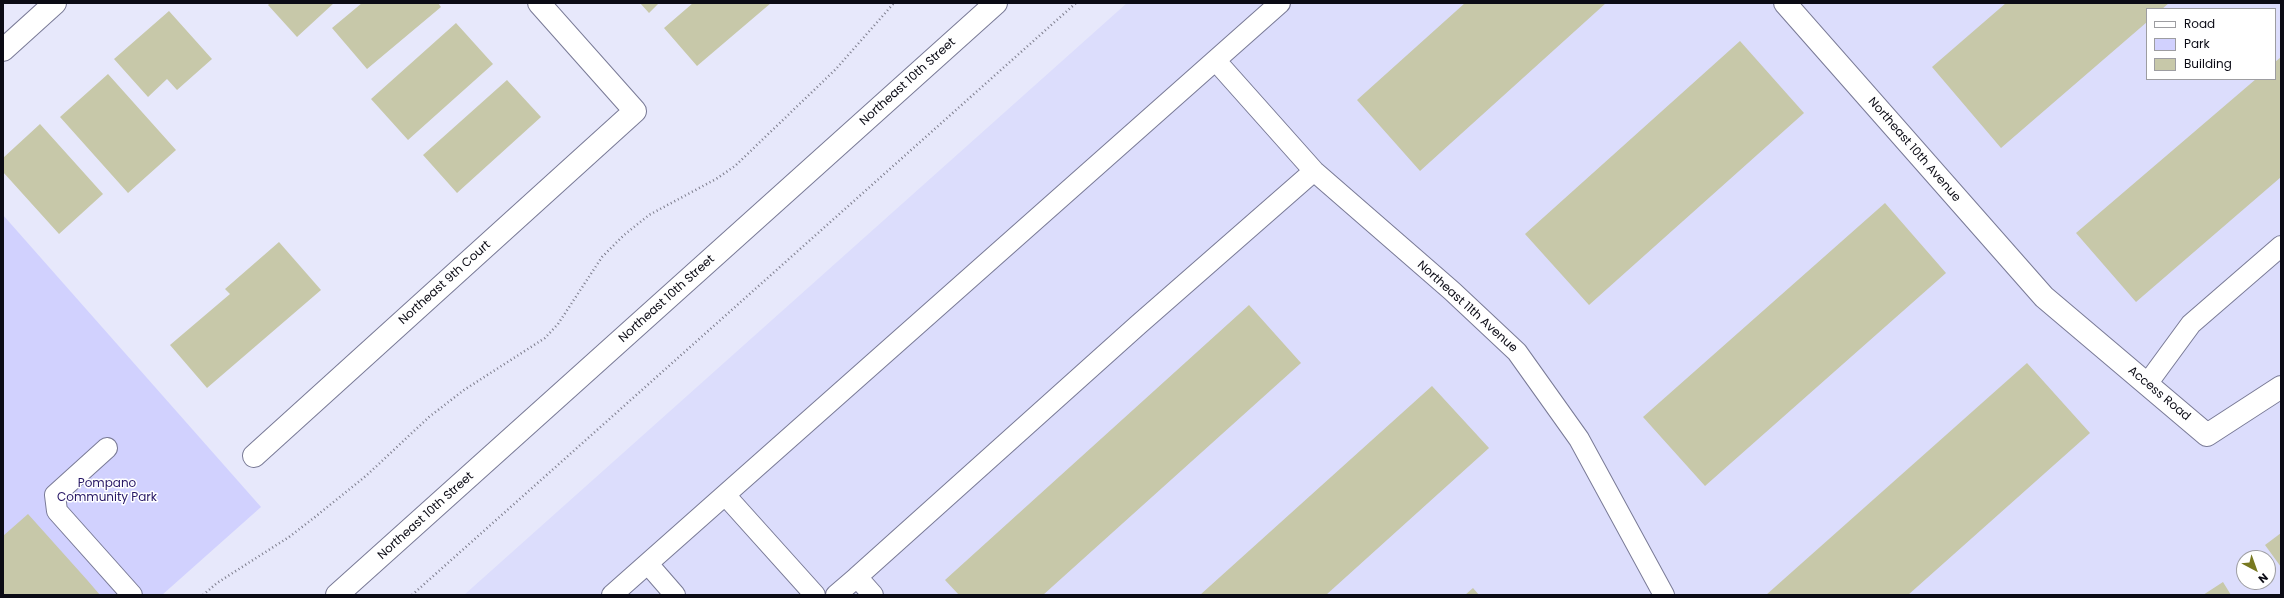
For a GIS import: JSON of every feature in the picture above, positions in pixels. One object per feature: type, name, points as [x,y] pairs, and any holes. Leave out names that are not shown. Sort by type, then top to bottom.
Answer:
[{"type":"street","points":[[3,50],[56,3]]},
{"type":"street","name":"Northeast 9th Court","points":[[254,456],[635,111],[539,3]]},
{"type":"street","name":"Northeast 10th Street","points":[[337,595],[996,3]]},
{"type":"street","name":"Northeast 10th Avenue","points":[[1785,3],[2044,297]]},
{"type":"street","name":"Access Road","points":[[2044,297],[2207,435],[2281,386]]},
{"type":"lane","points":[[612,595],[726,496],[1280,3]]},
{"type":"lane","name":"Northeast 11th Avenue","points":[[1216,61],[1314,171],[1452,291],[1517,352],[1579,438],[1664,595]]},
{"type":"lane","points":[[836,595],[1138,325],[1314,171]]},
{"type":"lane","points":[[2147,384],[2191,324],[2281,246]]},
{"type":"lane","points":[[107,448],[55,496],[57,511],[132,595]]},
{"type":"lane","points":[[726,496],[815,595]]},
{"type":"lane","points":[[648,564],[674,595]]},
{"type":"lane","points":[[857,577],[873,595]]},
{"type":"path","points":[[203,595],[217,583],[289,537],[310,521],[367,475],[429,417],[464,390],[545,338],[558,324],[602,258],[624,235],[649,214],[716,179],[736,166],[836,69],[894,3]]},
{"type":"path","points":[[412,595],[1076,3]]},
{"type":"shaded area","points":[[1127,3],[2281,3],[2281,595],[464,595]]},
{"type":"green space","name":"Pompano Community Park","points":[[3,215],[261,507],[162,595],[3,595]]},
{"type":"building","points":[[270,3],[334,3],[297,37],[268,5]]},
{"type":"building","points":[[362,3],[438,3],[441,7],[367,69],[332,28]]},
{"type":"building","points":[[640,3],[659,3],[649,13]]},
{"type":"building","points":[[693,3],[771,3],[697,66],[664,28]]},
{"type":"building","points":[[1465,3],[1606,3],[1420,171],[1357,100]]},
{"type":"building","points":[[2006,3],[2169,3],[2163,8],[2146,8],[2146,23],[2001,148],[1932,67]]},
{"type":"building","points":[[169,11],[212,59],[177,90],[167,79],[148,97],[114,59]]},
{"type":"building","points":[[456,23],[493,64],[408,140],[371,99]]},
{"type":"building","points":[[1740,41],[1804,113],[1589,305],[1525,234]]},
{"type":"building","points":[[2281,57],[2281,177],[2136,302],[2076,233],[2255,80],[2276,80],[2276,61]]},
{"type":"building","points":[[108,74],[176,150],[128,193],[60,117]]},
{"type":"building","points":[[507,80],[541,117],[457,193],[423,155]]},
{"type":"building","points":[[40,124],[103,194],[59,234],[3,172],[3,158]]},
{"type":"building","points":[[1885,203],[1946,273],[1705,486],[1643,417]]},
{"type":"building","points":[[279,242],[321,290],[207,388],[170,345],[230,294],[225,289]]},
{"type":"building","points":[[1249,305],[1301,363],[1043,595],[959,595],[945,580]]},
{"type":"building","points":[[2027,363],[2090,433],[1908,595],[1766,595]]},
{"type":"building","points":[[1432,386],[1489,448],[1326,595],[1200,595]]},
{"type":"building","points":[[28,514],[100,595],[3,595],[3,536]]},
{"type":"building","points":[[2281,533],[2281,567],[2276,560],[2276,550],[2269,550],[2265,545]]},
{"type":"building","points":[[2223,582],[2231,595],[2203,595]]},
{"type":"building","points":[[1473,588],[1479,595],[1465,595]]}]
